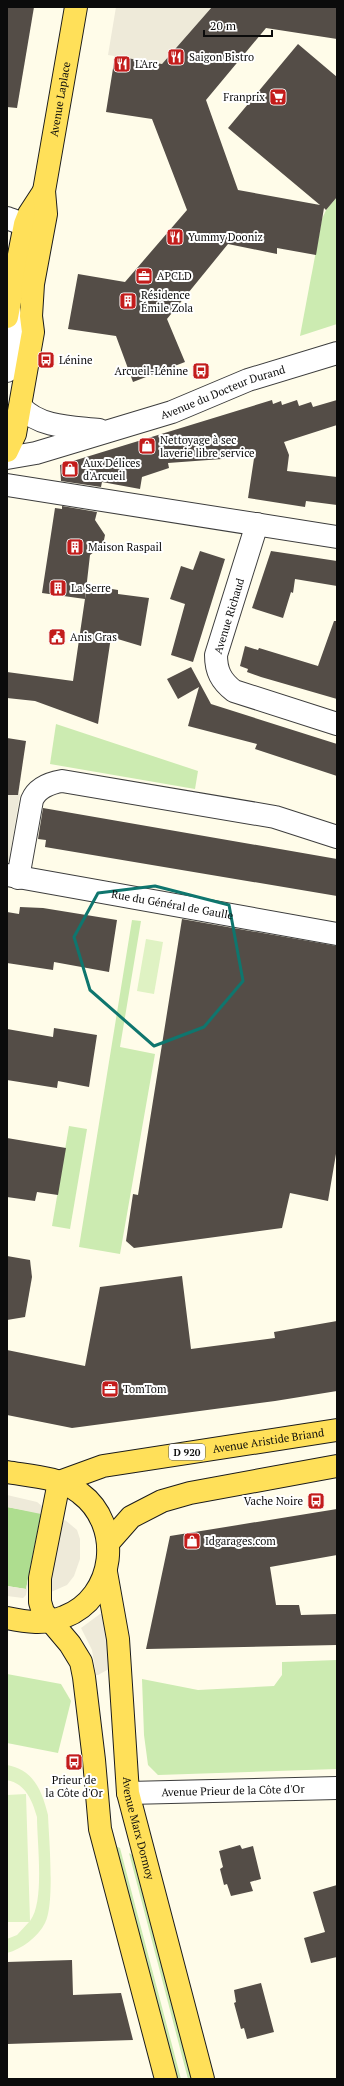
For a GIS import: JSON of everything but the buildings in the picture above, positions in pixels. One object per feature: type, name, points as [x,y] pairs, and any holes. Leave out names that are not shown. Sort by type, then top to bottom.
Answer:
[{"type":"main road","name":"Avenue Laplace","points":[[7,451],[16,434],[33,332],[31,316],[33,284],[46,214],[44,191],[76,7]]},
{"type":"main road","name":"Avenue Laplace","points":[[8,312],[16,221],[29,214],[44,191]]},
{"type":"main road","name":"Avenue Aristide Briand","points":[[59,1482],[103,1466],[337,1430]]},
{"type":"main road","points":[[109,1542],[131,1517],[162,1501],[190,1493],[337,1466]]},
{"type":"main road","points":[[7,1472],[59,1482],[79,1492],[90,1502],[104,1526],[109,1542],[109,1558],[106,1572],[96,1592],[85,1605],[65,1617],[50,1622],[30,1622],[7,1618]]},
{"type":"main road","points":[[59,1482],[38,1590],[43,1612],[70,1644],[80,1662],[84,1677],[98,1817],[102,1840],[166,2079]]},
{"type":"main road","name":"Avenue Marx Dormoy","points":[[106,1572],[118,1639],[128,1793],[203,2079]]},
{"type":"main road","points":[[97,1796],[128,1793]]},
{"type":"street","name":"Avenue Laplace","points":[[16,221],[30,230],[33,239],[24,289],[31,316]]},
{"type":"street","name":"Avenue Laplace","points":[[7,371],[12,331],[8,312]]},
{"type":"street","name":"Avenue du Docteur Durand","points":[[7,458],[36,453],[172,412],[248,380],[337,353]]},
{"type":"street","name":"Avenue du Docteur Durand","points":[[21,407],[32,417],[48,423],[109,431]]},
{"type":"street","points":[[7,485],[337,537]]},
{"type":"street","name":"Avenue Richaud","points":[[257,524],[216,655],[216,668],[224,684],[234,691],[337,724]]},
{"type":"street","points":[[13,877],[32,800],[37,792],[45,786],[62,781],[275,817],[337,837]]},
{"type":"street","name":"Rue du Général de Gaulle","points":[[13,877],[337,934]]},
{"type":"street","name":"Avenue Prieur de la Côte d'Or","points":[[128,1793],[337,1788]]},
{"type":"highlighted area","points":[[155,886],[229,905],[243,981],[204,1027],[154,1046],[90,990],[74,937],[98,893]]},
{"type":"green space","points":[[337,197],[337,324],[300,336],[322,219],[326,210]]},
{"type":"green space","points":[[56,724],[198,771],[195,789],[50,764]]},
{"type":"green space","points":[[132,920],[141,921],[120,1047],[155,1054],[120,1254],[79,1247]]},
{"type":"green space","points":[[146,939],[163,942],[154,994],[137,991]]},
{"type":"green space","points":[[69,1126],[87,1129],[70,1229],[52,1226]]},
{"type":"green space","points":[[7,1507],[41,1513],[26,1589],[7,1586]]},
{"type":"green space","points":[[337,1660],[337,1769],[158,1775],[148,1765],[144,1735],[142,1679],[198,1690],[274,1686],[282,1675],[282,1662]]},
{"type":"green space","points":[[7,1674],[61,1684],[71,1701],[58,1753],[7,1743]]},
{"type":"green space","points":[[7,1765],[24,1772],[30,1777],[40,1790],[43,1798],[48,1815],[51,1887],[48,1914],[42,1928],[29,1942],[18,1949],[7,1953],[7,1939],[17,1935],[29,1922],[7,1922],[7,1795],[26,1794],[30,1921],[35,1912],[39,1887],[39,1872],[37,1817],[33,1805],[24,1789],[14,1782],[7,1780]]},
{"type":"green space","points":[[115,1846],[120,1848],[181,2079],[177,2079]]},
{"type":"green space","points":[[129,1853],[132,1855],[192,2079],[188,2079]]},
{"type":"shaded area","points":[[116,7],[212,7],[162,64],[108,55]]},
{"type":"shaded area","points":[[7,792],[20,794],[8,866],[7,866]]},
{"type":"shaded area","points":[[7,1495],[37,1502],[43,1507],[26,1595],[23,1598],[7,1596],[7,1586],[26,1589],[41,1514],[7,1507]]},
{"type":"shaded area","points":[[65,1520],[77,1530],[80,1539],[80,1559],[74,1576],[67,1585],[51,1592],[49,1590],[62,1522]]},
{"type":"shaded area","points":[[100,1614],[105,1615],[109,1669],[96,1675],[92,1650],[81,1628]]},
{"type":"place","name":"Saigon Bistro","points":[[176,57]]},
{"type":"place","name":"L'Arc","points":[[122,64]]},
{"type":"place","name":"Franprix","points":[[278,97]]},
{"type":"place","name":"Yummy Dooniz","points":[[175,237]]},
{"type":"place","name":"APCLD","points":[[144,276]]},
{"type":"place","name":"Résidence Émile Zola","points":[[128,301]]},
{"type":"place","name":"Lénine","points":[[46,360]]},
{"type":"place","name":"Arcueil-Lénine","points":[[201,371]]},
{"type":"place","name":"Nettoyage à sec laverie libre service","points":[[147,446]]},
{"type":"place","name":"Aux Délices d'Arcueil","points":[[70,469]]},
{"type":"place","name":"Maison Raspail","points":[[75,547]]},
{"type":"place","name":"La Serre","points":[[58,588]]},
{"type":"place","name":"Anis Gras","points":[[57,637]]},
{"type":"place","name":"TomTom","points":[[110,1389]]},
{"type":"place","name":"Vache Noire","points":[[316,1501]]},
{"type":"place","name":"Idgarages.com","points":[[192,1541]]},
{"type":"place","name":"Prieur de la Côte d'Or","points":[[74,1762]]}]
